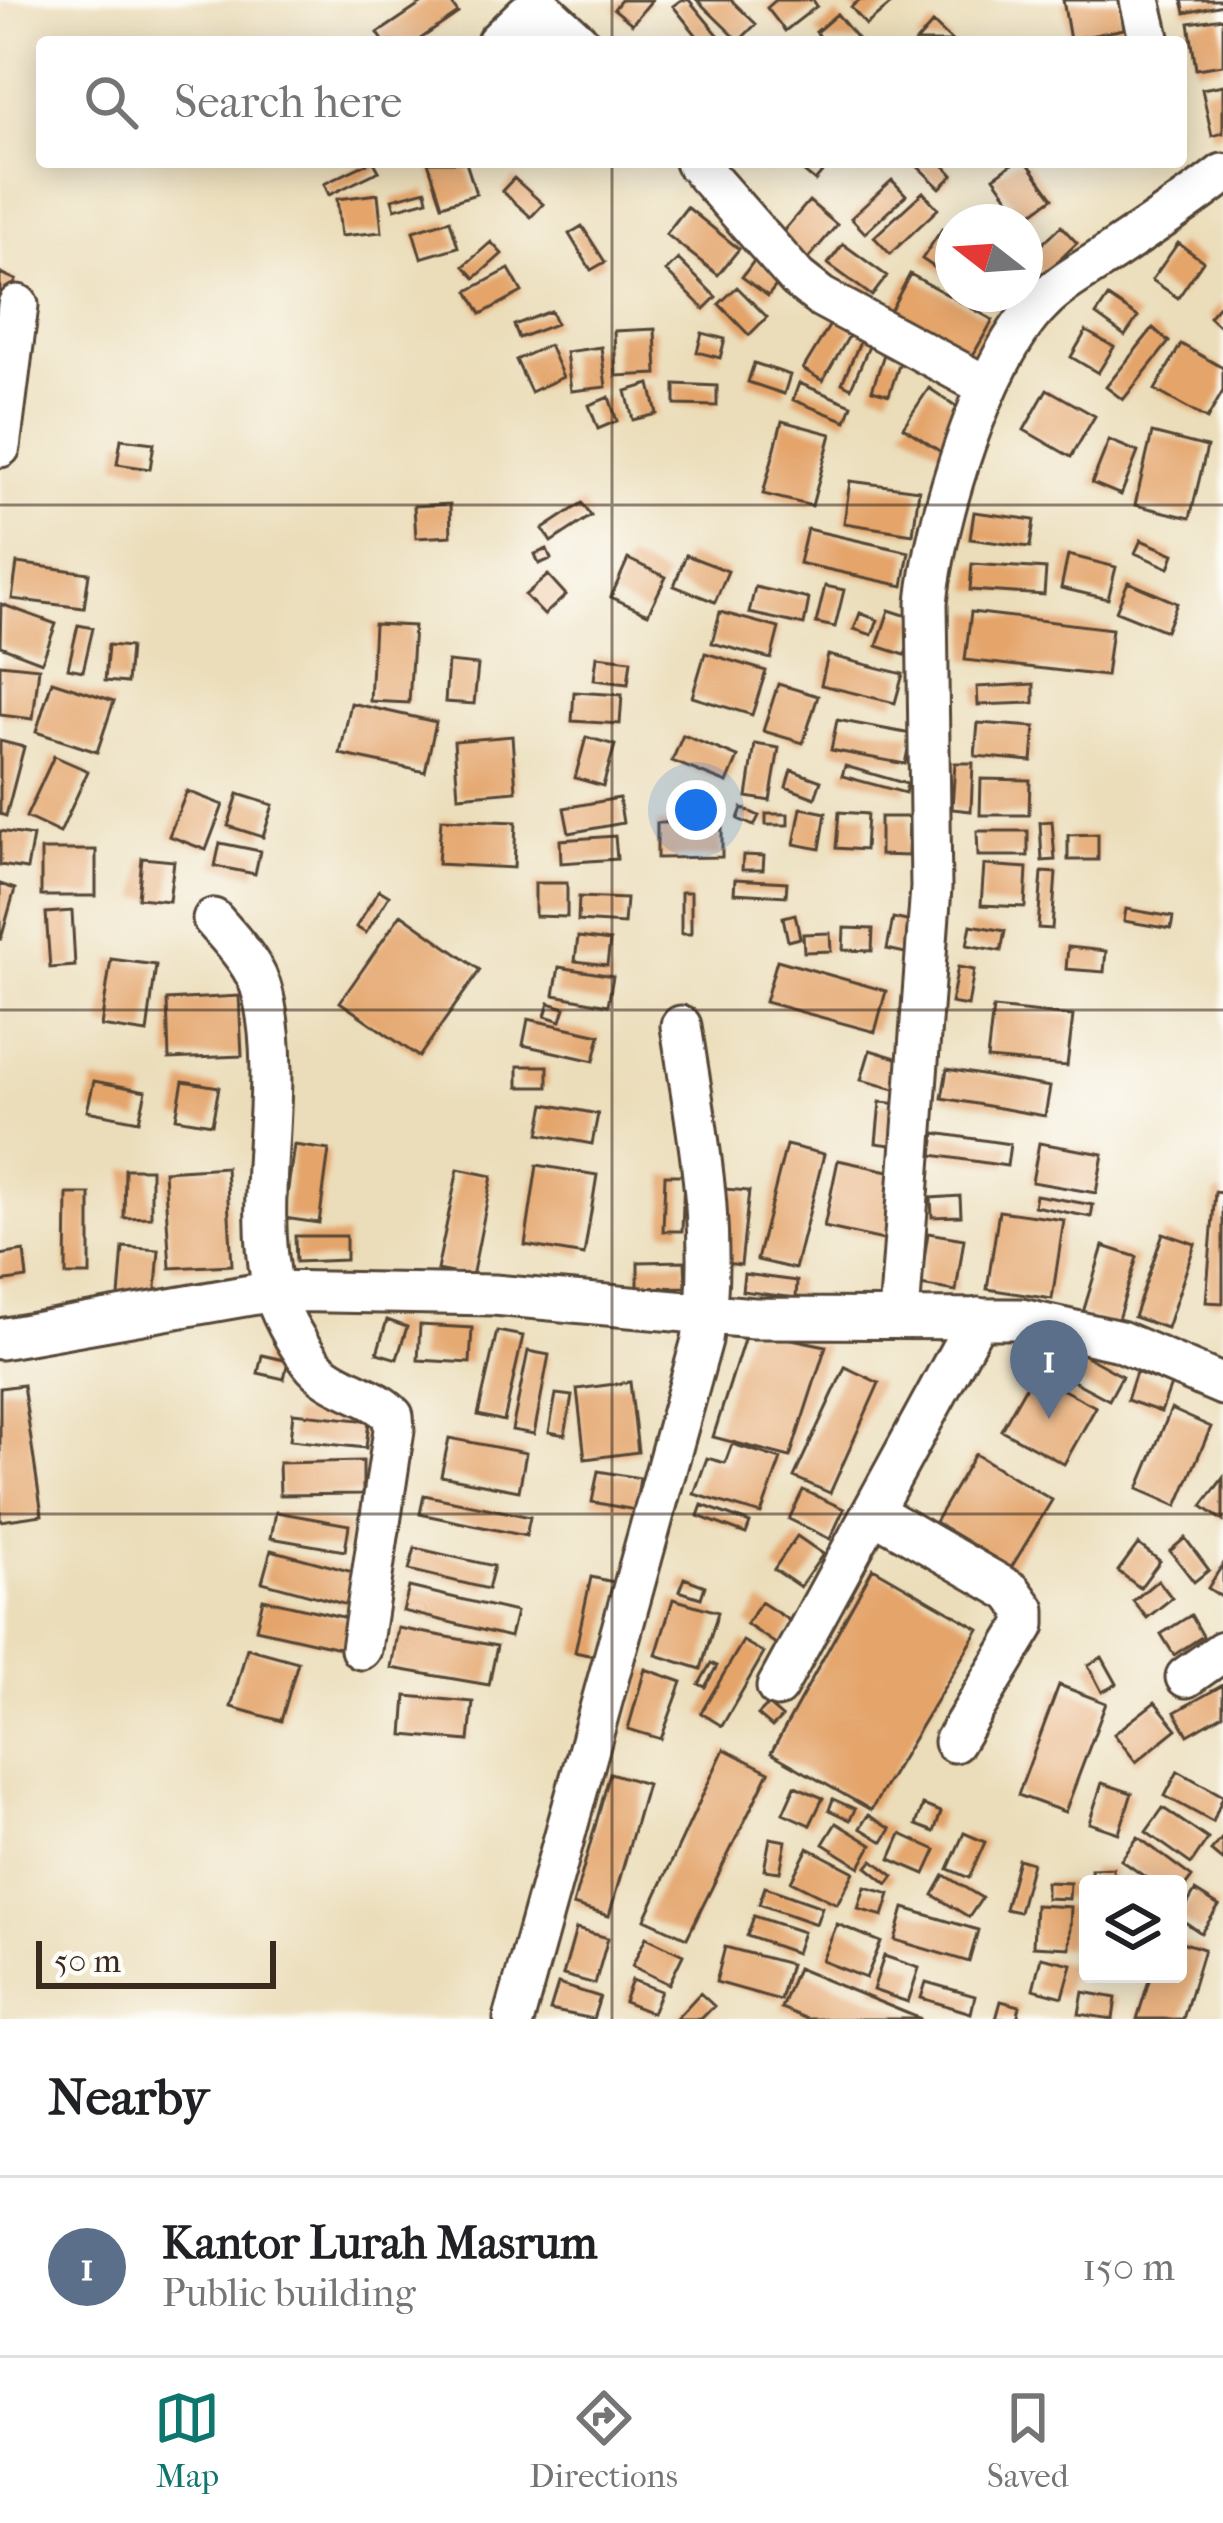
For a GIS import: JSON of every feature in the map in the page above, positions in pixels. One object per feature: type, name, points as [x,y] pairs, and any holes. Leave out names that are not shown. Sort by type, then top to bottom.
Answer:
[{"type":"street","points":[[1141,0],[1149,36]]},
{"type":"street","points":[[502,36],[526,14],[542,8],[572,36]]},
{"type":"street","points":[[700,168],[797,278],[821,297],[988,387]]},
{"type":"street","points":[[899,1316],[931,889],[927,603],[932,556],[988,387],[1015,332],[1044,299],[1223,174]]},
{"type":"street","points":[[0,448],[18,305]]},
{"type":"street","points":[[213,919],[252,967],[262,993],[273,1291],[319,1373],[378,1403],[393,1416],[361,1649]]},
{"type":"street","points":[[514,2019],[702,1340],[709,1234],[705,1165],[681,1026]]},
{"type":"street","points":[[0,1339],[273,1291],[494,1295],[706,1315],[1022,1319],[1120,1341],[1223,1385]]},
{"type":"street","points":[[777,1688],[978,1318]]},
{"type":"street","points":[[873,1512],[1012,1592],[1025,1610],[1025,1625],[954,1742]]},
{"type":"street","points":[[1186,1678],[1223,1651]]},
{"type":"building","points":[[427,0],[449,0],[458,13],[425,36],[378,33]]},
{"type":"building","points":[[621,0],[652,0],[632,24],[614,9]]},
{"type":"building","points":[[689,0],[719,36],[697,36],[673,6]]},
{"type":"building","points":[[697,0],[731,0],[756,24],[744,36],[734,36]]},
{"type":"building","points":[[776,0],[813,0],[817,6],[785,31],[767,8]]},
{"type":"building","points":[[860,0],[896,0],[866,25],[851,7]]},
{"type":"building","points":[[1063,0],[1119,0],[1124,29],[1069,36]]},
{"type":"building","points":[[1182,0],[1223,0],[1223,5],[1185,13]]},
{"type":"building","points":[[837,14],[855,36],[819,36],[816,32]]},
{"type":"building","points":[[1223,18],[1223,65],[1196,69],[1189,23]]},
{"type":"building","points":[[933,23],[947,36],[921,36]]},
{"type":"building","points":[[1223,85],[1223,133],[1212,136],[1202,89]]},
{"type":"building","points":[[357,168],[379,171],[329,195],[324,184]]},
{"type":"building","points":[[430,168],[468,168],[476,194],[442,205]]},
{"type":"building","points":[[799,168],[826,168],[815,181]]},
{"type":"building","points":[[919,168],[947,168],[953,175],[940,188]]},
{"type":"building","points":[[1007,168],[1031,168],[1053,198],[1043,205],[1013,204],[994,177]]},
{"type":"building","points":[[514,178],[543,204],[531,217],[502,191]]},
{"type":"building","points":[[892,180],[906,195],[865,233],[851,218]]},
{"type":"building","points":[[426,190],[428,200],[395,209],[392,199]]},
{"type":"building","points":[[923,192],[935,206],[935,212],[890,254],[874,237]]},
{"type":"building","points":[[378,194],[382,232],[341,236],[337,199]]},
{"type":"building","points":[[809,201],[837,225],[806,261],[779,236]]},
{"type":"building","points":[[687,207],[739,249],[718,275],[666,234]]},
{"type":"building","points":[[450,220],[458,247],[421,258],[413,231]]},
{"type":"building","points":[[582,226],[605,262],[591,270],[569,234]]},
{"type":"building","points":[[1061,226],[1077,243],[1044,275],[1043,243]]},
{"type":"building","points":[[935,240],[935,268],[922,259]]},
{"type":"building","points":[[491,242],[502,254],[475,278],[464,266]]},
{"type":"building","points":[[1178,243],[1203,261],[1178,298],[1152,280]]},
{"type":"building","points":[[843,244],[887,276],[872,296],[828,264]]},
{"type":"building","points":[[756,258],[782,278],[768,296],[742,277]]},
{"type":"building","points":[[678,259],[716,297],[704,309],[666,271]]},
{"type":"building","points":[[509,269],[522,292],[481,314],[468,291]]},
{"type":"building","points":[[0,273],[16,280],[0,317]]},
{"type":"building","points":[[910,274],[935,288],[935,312],[979,312],[993,320],[969,362],[887,317]]},
{"type":"building","points":[[737,287],[767,317],[749,335],[719,304]]},
{"type":"building","points":[[1108,297],[1138,317],[1125,336],[1096,315]]},
{"type":"building","points":[[1223,301],[1223,330],[1209,317]]},
{"type":"building","points":[[551,311],[556,324],[519,338],[514,325]]},
{"type":"building","points":[[834,318],[853,329],[823,381],[803,369]]},
{"type":"building","points":[[1153,328],[1169,342],[1123,400],[1106,387]]},
{"type":"building","points":[[655,329],[657,374],[616,376],[614,331]]},
{"type":"building","points":[[1086,331],[1114,347],[1098,373],[1071,357]]},
{"type":"building","points":[[702,333],[725,339],[720,358],[697,352]]},
{"type":"building","points":[[864,333],[873,337],[851,388],[842,383]]},
{"type":"building","points":[[1181,344],[1223,368],[1223,391],[1207,419],[1155,390]]},
{"type":"building","points":[[549,345],[563,377],[531,392],[516,360]]},
{"type":"building","points":[[601,347],[606,387],[571,391],[566,352]]},
{"type":"building","points":[[884,354],[901,359],[889,395],[872,390]]},
{"type":"building","points":[[754,363],[790,375],[784,394],[748,382]]},
{"type":"building","points":[[799,383],[852,405],[846,421],[793,400]]},
{"type":"building","points":[[650,384],[657,414],[633,420],[626,391]]},
{"type":"building","points":[[675,384],[717,386],[717,406],[675,405]]},
{"type":"building","points":[[929,388],[972,417],[947,456],[903,427]]},
{"type":"building","points":[[1047,389],[1095,416],[1071,457],[1024,430]]},
{"type":"building","points":[[609,397],[617,421],[598,429],[589,405]]},
{"type":"building","points":[[782,421],[831,434],[812,506],[763,494]]},
{"type":"building","points":[[1152,433],[1207,447],[1190,518],[1135,505]]},
{"type":"building","points":[[121,439],[154,443],[150,469],[117,464]]},
{"type":"building","points":[[1109,440],[1138,452],[1121,495],[1092,483]]},
{"type":"building","points":[[850,481],[919,490],[913,534],[844,523]]},
{"type":"building","points":[[582,503],[591,516],[551,542],[543,529]]},
{"type":"building","points":[[450,504],[451,536],[416,538],[414,506]]},
{"type":"building","points":[[974,512],[1034,520],[1030,547],[970,539]]},
{"type":"building","points":[[807,529],[909,552],[903,586],[799,563]]},
{"type":"building","points":[[1141,540],[1174,554],[1169,568],[1135,553]]},
{"type":"building","points":[[547,549],[551,559],[539,564],[535,554]]},
{"type":"building","points":[[686,555],[728,571],[715,602],[674,586]]},
{"type":"building","points":[[1068,555],[1116,567],[1108,599],[1061,588]]},
{"type":"building","points":[[628,559],[666,577],[648,614],[611,597]]},
{"type":"building","points":[[17,563],[89,573],[84,608],[12,599]]},
{"type":"building","points":[[972,564],[1046,569],[1044,595],[970,590]]},
{"type":"building","points":[[548,575],[566,595],[544,615],[525,595]]},
{"type":"building","points":[[1128,582],[1177,603],[1166,631],[1116,611]]},
{"type":"building","points":[[825,586],[844,590],[835,627],[816,623]]},
{"type":"building","points":[[755,587],[809,599],[804,625],[749,613]]},
{"type":"building","points":[[1,604],[56,624],[42,662],[0,646]]},
{"type":"building","points":[[889,610],[917,619],[905,655],[877,646]]},
{"type":"building","points":[[720,612],[779,628],[771,659],[712,643]]},
{"type":"building","points":[[971,612],[1112,629],[1106,676],[965,660]]},
{"type":"building","points":[[860,613],[878,620],[872,635],[854,629]]},
{"type":"building","points":[[374,624],[414,626],[409,703],[370,701]]},
{"type":"building","points":[[78,625],[93,628],[83,671],[68,668]]},
{"type":"building","points":[[108,645],[130,647],[127,683],[105,681]]},
{"type":"building","points":[[705,653],[766,671],[752,715],[692,697]]},
{"type":"building","points":[[828,655],[903,674],[895,703],[821,685]]},
{"type":"building","points":[[597,656],[631,660],[628,684],[594,680]]},
{"type":"building","points":[[448,662],[478,665],[474,704],[445,702]]},
{"type":"building","points":[[0,664],[39,668],[33,719],[0,715]]},
{"type":"building","points":[[52,681],[114,701],[97,752],[36,732]]},
{"type":"building","points":[[778,684],[818,696],[803,743],[763,731]]},
{"type":"building","points":[[1034,684],[1034,703],[978,705],[977,687]]},
{"type":"building","points":[[574,692],[622,695],[620,724],[572,721]]},
{"type":"building","points":[[351,703],[436,722],[425,772],[340,754]]},
{"type":"building","points":[[837,720],[911,734],[905,764],[831,750]]},
{"type":"building","points":[[978,723],[1035,727],[1032,761],[975,756]]},
{"type":"building","points":[[683,735],[738,757],[727,783],[672,761]]},
{"type":"building","points":[[512,736],[516,791],[458,796],[454,741]]},
{"type":"building","points":[[586,737],[615,745],[603,786],[575,778]]},
{"type":"building","points":[[0,741],[24,747],[6,816],[0,814]]},
{"type":"building","points":[[755,744],[779,748],[770,801],[747,797]]},
{"type":"building","points":[[54,756],[88,771],[60,833],[26,817]]},
{"type":"building","points":[[955,763],[973,763],[971,811],[952,809]]},
{"type":"building","points":[[845,766],[907,784],[905,793],[842,776]]},
{"type":"building","points":[[791,770],[821,781],[815,798],[786,787]]},
{"type":"building","points":[[981,779],[1030,780],[1029,815],[980,815]]},
{"type":"building","points":[[187,791],[223,805],[206,850],[169,836]]},
{"type":"building","points":[[238,794],[273,805],[263,837],[228,826]]},
{"type":"building","points":[[619,798],[623,823],[569,833],[564,808]]},
{"type":"building","points":[[742,808],[759,816],[754,826],[738,819]]},
{"type":"building","points":[[801,808],[826,813],[820,849],[794,844]]},
{"type":"building","points":[[839,812],[867,814],[865,850],[836,848]]},
{"type":"building","points":[[766,814],[788,814],[788,825],[766,825]]},
{"type":"building","points":[[880,817],[909,817],[908,856],[880,855]]},
{"type":"building","points":[[441,819],[516,822],[514,868],[438,864]]},
{"type":"building","points":[[1052,821],[1055,860],[1042,861],[1040,822]]},
{"type":"building","points":[[722,822],[722,857],[657,858],[657,823]]},
{"type":"building","points":[[0,831],[33,836],[27,869],[0,865]]},
{"type":"building","points":[[977,831],[1028,831],[1028,856],[978,856]]},
{"type":"building","points":[[1098,834],[1098,860],[1068,860],[1068,835]]},
{"type":"building","points":[[615,836],[617,859],[561,863],[560,840]]},
{"type":"building","points":[[220,843],[260,851],[255,874],[215,866]]},
{"type":"building","points":[[41,850],[96,850],[96,896],[41,896]]},
{"type":"building","points":[[743,855],[764,856],[763,870],[742,870]]},
{"type":"building","points":[[142,858],[174,861],[169,901],[138,898]]},
{"type":"building","points":[[984,865],[1027,868],[1025,907],[981,905]]},
{"type":"building","points":[[1042,872],[1056,873],[1052,929],[1038,928]]},
{"type":"building","points":[[735,879],[787,882],[786,896],[734,893]]},
{"type":"building","points":[[535,883],[567,883],[567,917],[535,916]]},
{"type":"building","points":[[0,884],[15,889],[1,939],[0,939]]},
{"type":"building","points":[[379,890],[389,896],[366,933],[356,927]]},
{"type":"building","points":[[681,892],[691,892],[691,934],[681,934]]},
{"type":"building","points":[[579,897],[626,899],[624,924],[578,921]]},
{"type":"building","points":[[1126,909],[1173,917],[1171,929],[1124,921]]},
{"type":"building","points":[[72,911],[75,966],[50,968],[46,913]]},
{"type":"building","points":[[401,914],[480,970],[419,1057],[340,1002]]},
{"type":"building","points":[[795,914],[800,938],[788,941],[783,917]]},
{"type":"building","points":[[893,918],[920,924],[914,955],[887,949]]},
{"type":"building","points":[[971,925],[1005,931],[1001,951],[967,945]]},
{"type":"building","points":[[844,928],[873,929],[872,951],[843,950]]},
{"type":"building","points":[[830,933],[831,951],[804,952],[803,934]]},
{"type":"building","points":[[578,937],[610,941],[607,965],[575,961]]},
{"type":"building","points":[[1068,947],[1106,951],[1104,972],[1066,969]]},
{"type":"building","points":[[111,959],[156,965],[147,1033],[101,1026]]},
{"type":"building","points":[[777,960],[886,991],[875,1032],[765,1002]]},
{"type":"building","points":[[559,967],[613,976],[608,1005],[554,995]]},
{"type":"building","points":[[958,967],[974,970],[968,1006],[951,1003]]},
{"type":"building","points":[[239,996],[242,1056],[169,1059],[167,1000]]},
{"type":"building","points":[[549,1003],[565,1008],[561,1021],[545,1016]]},
{"type":"building","points":[[993,1008],[1073,1016],[1067,1066],[987,1059]]},
{"type":"building","points":[[528,1019],[600,1035],[594,1061],[523,1045]]},
{"type":"building","points":[[870,1050],[906,1061],[898,1090],[861,1080]]},
{"type":"building","points":[[518,1066],[548,1066],[548,1087],[518,1087]]},
{"type":"building","points":[[947,1069],[1050,1087],[1045,1116],[942,1098]]},
{"type":"building","points":[[94,1081],[146,1091],[139,1121],[87,1111]]},
{"type":"building","points":[[183,1081],[219,1087],[212,1124],[176,1118]]},
{"type":"building","points":[[880,1102],[902,1104],[898,1146],[876,1143]]},
{"type":"building","points":[[545,1104],[598,1114],[592,1144],[539,1134]]},
{"type":"building","points":[[935,1133],[1010,1144],[1007,1166],[932,1155]]},
{"type":"building","points":[[1039,1143],[1103,1154],[1096,1193],[1032,1182]]},
{"type":"building","points":[[294,1145],[329,1150],[319,1223],[284,1218]]},
{"type":"building","points":[[786,1145],[824,1154],[795,1269],[757,1260]]},
{"type":"building","points":[[838,1160],[902,1174],[888,1241],[824,1227]]},
{"type":"building","points":[[537,1165],[597,1175],[584,1255],[525,1245]]},
{"type":"building","points":[[226,1167],[232,1265],[170,1268],[164,1171]]},
{"type":"building","points":[[125,1169],[151,1169],[151,1217],[124,1218]]},
{"type":"building","points":[[458,1169],[492,1176],[472,1277],[437,1270]]},
{"type":"building","points":[[665,1175],[684,1175],[682,1231],[663,1231]]},
{"type":"building","points":[[725,1189],[749,1191],[741,1265],[718,1262]]},
{"type":"building","points":[[1215,1192],[1223,1193],[1223,1303],[1206,1302]]},
{"type":"building","points":[[67,1194],[90,1194],[90,1275],[66,1275]]},
{"type":"building","points":[[1036,1195],[1093,1205],[1091,1217],[1034,1206]]},
{"type":"building","points":[[960,1196],[961,1216],[932,1217],[931,1198]]},
{"type":"building","points":[[999,1211],[1064,1220],[1052,1299],[987,1289]]},
{"type":"building","points":[[928,1233],[964,1239],[956,1291],[920,1285]]},
{"type":"building","points":[[1163,1233],[1195,1244],[1167,1328],[1134,1317]]},
{"type":"building","points":[[295,1236],[346,1236],[346,1260],[296,1262]]},
{"type":"building","points":[[1103,1246],[1137,1257],[1116,1326],[1082,1316]]},
{"type":"building","points":[[123,1247],[159,1250],[155,1300],[119,1297]]},
{"type":"building","points":[[24,1251],[27,1278],[0,1282],[0,1255]]},
{"type":"building","points":[[685,1261],[686,1287],[638,1288],[638,1262]]},
{"type":"building","points":[[744,1274],[797,1281],[796,1298],[742,1291]]},
{"type":"building","points":[[387,1320],[407,1327],[397,1359],[377,1353]]},
{"type":"building","points":[[420,1325],[472,1328],[470,1363],[418,1360]]},
{"type":"building","points":[[747,1330],[826,1346],[790,1457],[713,1437]]},
{"type":"building","points":[[497,1331],[523,1336],[504,1421],[478,1415]]},
{"type":"building","points":[[528,1351],[549,1355],[534,1434],[512,1430]]},
{"type":"building","points":[[1077,1351],[1122,1376],[1109,1400],[1064,1376]]},
{"type":"building","points":[[262,1355],[288,1361],[284,1379],[258,1373]]},
{"type":"building","points":[[845,1367],[879,1383],[830,1493],[794,1477]]},
{"type":"building","points":[[1136,1372],[1171,1385],[1161,1412],[1127,1400]]},
{"type":"building","points":[[1033,1374],[1096,1407],[1064,1464],[1001,1430]]},
{"type":"building","points":[[630,1382],[638,1452],[585,1459],[577,1389]]},
{"type":"building","points":[[23,1385],[42,1515],[0,1521],[0,1388]]},
{"type":"building","points":[[556,1394],[572,1396],[565,1435],[549,1432]]},
{"type":"building","points":[[1171,1409],[1211,1427],[1177,1506],[1138,1489]]},
{"type":"building","points":[[293,1413],[369,1421],[366,1448],[290,1440]]},
{"type":"building","points":[[449,1438],[526,1453],[519,1491],[441,1476]]},
{"type":"building","points":[[732,1444],[781,1459],[761,1514],[694,1494],[707,1458],[725,1463]]},
{"type":"building","points":[[975,1454],[1052,1500],[1011,1568],[935,1522]]},
{"type":"building","points":[[363,1461],[363,1494],[280,1495],[279,1463]]},
{"type":"building","points":[[598,1471],[640,1478],[635,1510],[592,1502]]},
{"type":"building","points":[[1223,1478],[1223,1521],[1202,1506]]},
{"type":"building","points":[[803,1490],[844,1509],[830,1539],[789,1519]]},
{"type":"building","points":[[424,1495],[530,1517],[526,1536],[420,1514]]},
{"type":"building","points":[[702,1505],[750,1523],[746,1534],[698,1516]]},
{"type":"building","points":[[276,1512],[349,1525],[345,1551],[271,1538]]},
{"type":"building","points":[[797,1536],[823,1554],[800,1587],[774,1569]]},
{"type":"building","points":[[1185,1538],[1209,1570],[1194,1582],[1170,1551]]},
{"type":"building","points":[[1138,1544],[1160,1561],[1140,1588],[1118,1571]]},
{"type":"building","points":[[415,1548],[494,1566],[488,1589],[409,1570]]},
{"type":"building","points":[[271,1550],[360,1574],[351,1606],[262,1582]]},
{"type":"building","points":[[1223,1564],[1223,1598],[1208,1588]]},
{"type":"building","points":[[873,1568],[979,1629],[871,1810],[771,1753]]},
{"type":"building","points":[[591,1577],[618,1583],[602,1658],[575,1652]]},
{"type":"building","points":[[684,1578],[705,1586],[701,1598],[679,1591]]},
{"type":"building","points":[[1158,1580],[1172,1598],[1147,1618],[1133,1601]]},
{"type":"building","points":[[409,1587],[516,1612],[510,1637],[403,1611]]},
{"type":"building","points":[[263,1599],[351,1619],[344,1649],[256,1629]]},
{"type":"building","points":[[673,1599],[718,1612],[701,1669],[656,1655]]},
{"type":"building","points":[[761,1602],[793,1623],[779,1646],[746,1624]]},
{"type":"building","points":[[1191,1615],[1203,1636],[1174,1655],[1161,1634]]},
{"type":"building","points":[[398,1628],[497,1646],[489,1685],[391,1668]]},
{"type":"building","points":[[743,1641],[764,1653],[722,1726],[701,1713]]},
{"type":"building","points":[[247,1648],[298,1662],[281,1721],[231,1707]]},
{"type":"building","points":[[1102,1657],[1117,1684],[1102,1692],[1088,1665]]},
{"type":"building","points":[[711,1663],[717,1666],[705,1687],[699,1684]]},
{"type":"building","points":[[645,1669],[682,1682],[661,1739],[628,1729]]},
{"type":"building","points":[[1059,1685],[1106,1703],[1065,1812],[1018,1795]]},
{"type":"building","points":[[1223,1685],[1223,1715],[1188,1735],[1175,1712]]},
{"type":"building","points":[[406,1696],[473,1702],[469,1741],[403,1735]]},
{"type":"building","points":[[1155,1702],[1177,1729],[1136,1762],[1114,1734]]},
{"type":"building","points":[[768,1705],[782,1717],[772,1727],[758,1715]]},
{"type":"building","points":[[724,1749],[769,1772],[687,1938],[645,1919]]},
{"type":"building","points":[[1178,1771],[1223,1796],[1213,1822],[1165,1796]]},
{"type":"building","points":[[610,1773],[647,1784],[609,1916],[573,1905]]},
{"type":"building","points":[[1102,1783],[1132,1793],[1119,1833],[1089,1823]]},
{"type":"building","points":[[795,1786],[823,1798],[810,1825],[783,1813]]},
{"type":"building","points":[[833,1799],[855,1809],[850,1820],[829,1810]]},
{"type":"building","points":[[923,1805],[941,1812],[934,1832],[916,1825]]},
{"type":"building","points":[[1163,1808],[1208,1839],[1191,1864],[1146,1832]]},
{"type":"building","points":[[868,1815],[891,1829],[883,1842],[860,1828]]},
{"type":"building","points":[[836,1823],[872,1845],[860,1867],[823,1844]]},
{"type":"building","points":[[964,1833],[985,1842],[969,1878],[948,1869]]},
{"type":"building","points":[[901,1834],[936,1850],[925,1874],[890,1859]]},
{"type":"building","points":[[1138,1837],[1192,1877],[1187,1884],[1187,1875],[1142,1875],[1121,1860]]},
{"type":"building","points":[[1223,1837],[1223,1861],[1211,1851]]},
{"type":"building","points":[[770,1838],[786,1841],[780,1872],[764,1870]]},
{"type":"building","points":[[808,1848],[854,1872],[837,1904],[791,1881]]},
{"type":"building","points":[[1018,1859],[1032,1863],[1019,1912],[1005,1909]]},
{"type":"building","points":[[873,1860],[894,1876],[888,1884],[867,1867]]},
{"type":"building","points":[[1113,1868],[1113,1875],[1091,1875],[1091,1869]]},
{"type":"building","points":[[944,1875],[982,1898],[969,1917],[933,1895]]},
{"type":"building","points":[[1046,1882],[1070,1883],[1069,1899],[1046,1898]]},
{"type":"building","points":[[765,1887],[822,1907],[816,1924],[759,1904]]},
{"type":"building","points":[[865,1887],[890,1894],[883,1916],[858,1909]]},
{"type":"building","points":[[1195,1891],[1219,1906],[1201,1933],[1187,1923],[1187,1904]]},
{"type":"building","points":[[1035,1905],[1071,1907],[1069,1948],[1033,1946]]},
{"type":"building","points":[[904,1908],[978,1930],[969,1962],[895,1940]]},
{"type":"building","points":[[754,1916],[803,1932],[796,1953],[747,1936]]},
{"type":"building","points":[[837,1924],[881,1942],[866,1978],[822,1961]]},
{"type":"building","points":[[576,1929],[608,1938],[595,1984],[563,1975]]},
{"type":"building","points":[[646,1937],[683,1955],[669,1984],[632,1966]]},
{"type":"building","points":[[1187,1944],[1204,1949],[1183,2019],[1137,2019],[1148,1983],[1187,1983]]},
{"type":"building","points":[[725,1947],[790,1964],[780,2000],[716,1982]]},
{"type":"building","points":[[884,1956],[919,1968],[908,2002],[873,1990]]},
{"type":"building","points":[[1041,1957],[1072,1964],[1063,1997],[1033,1989]]},
{"type":"building","points":[[797,1968],[921,2019],[807,2019],[781,2008]]},
{"type":"building","points":[[632,1980],[661,1991],[652,2013],[624,2002]]},
{"type":"building","points":[[926,1982],[975,1996],[971,2013],[921,1998]]},
{"type":"building","points":[[558,1984],[600,1997],[593,2019],[550,2010]]},
{"type":"building","points":[[1083,1992],[1116,1998],[1113,2019],[1079,2014]]},
{"type":"building","points":[[700,1993],[714,2006],[701,2019],[676,2019]]},
{"type":"building","points":[[1001,2001],[1020,2006],[1017,2019],[996,2019]]},
{"type":"place","name":"Kantor Lurah Masrum","points":[[1049,1419]]}]
